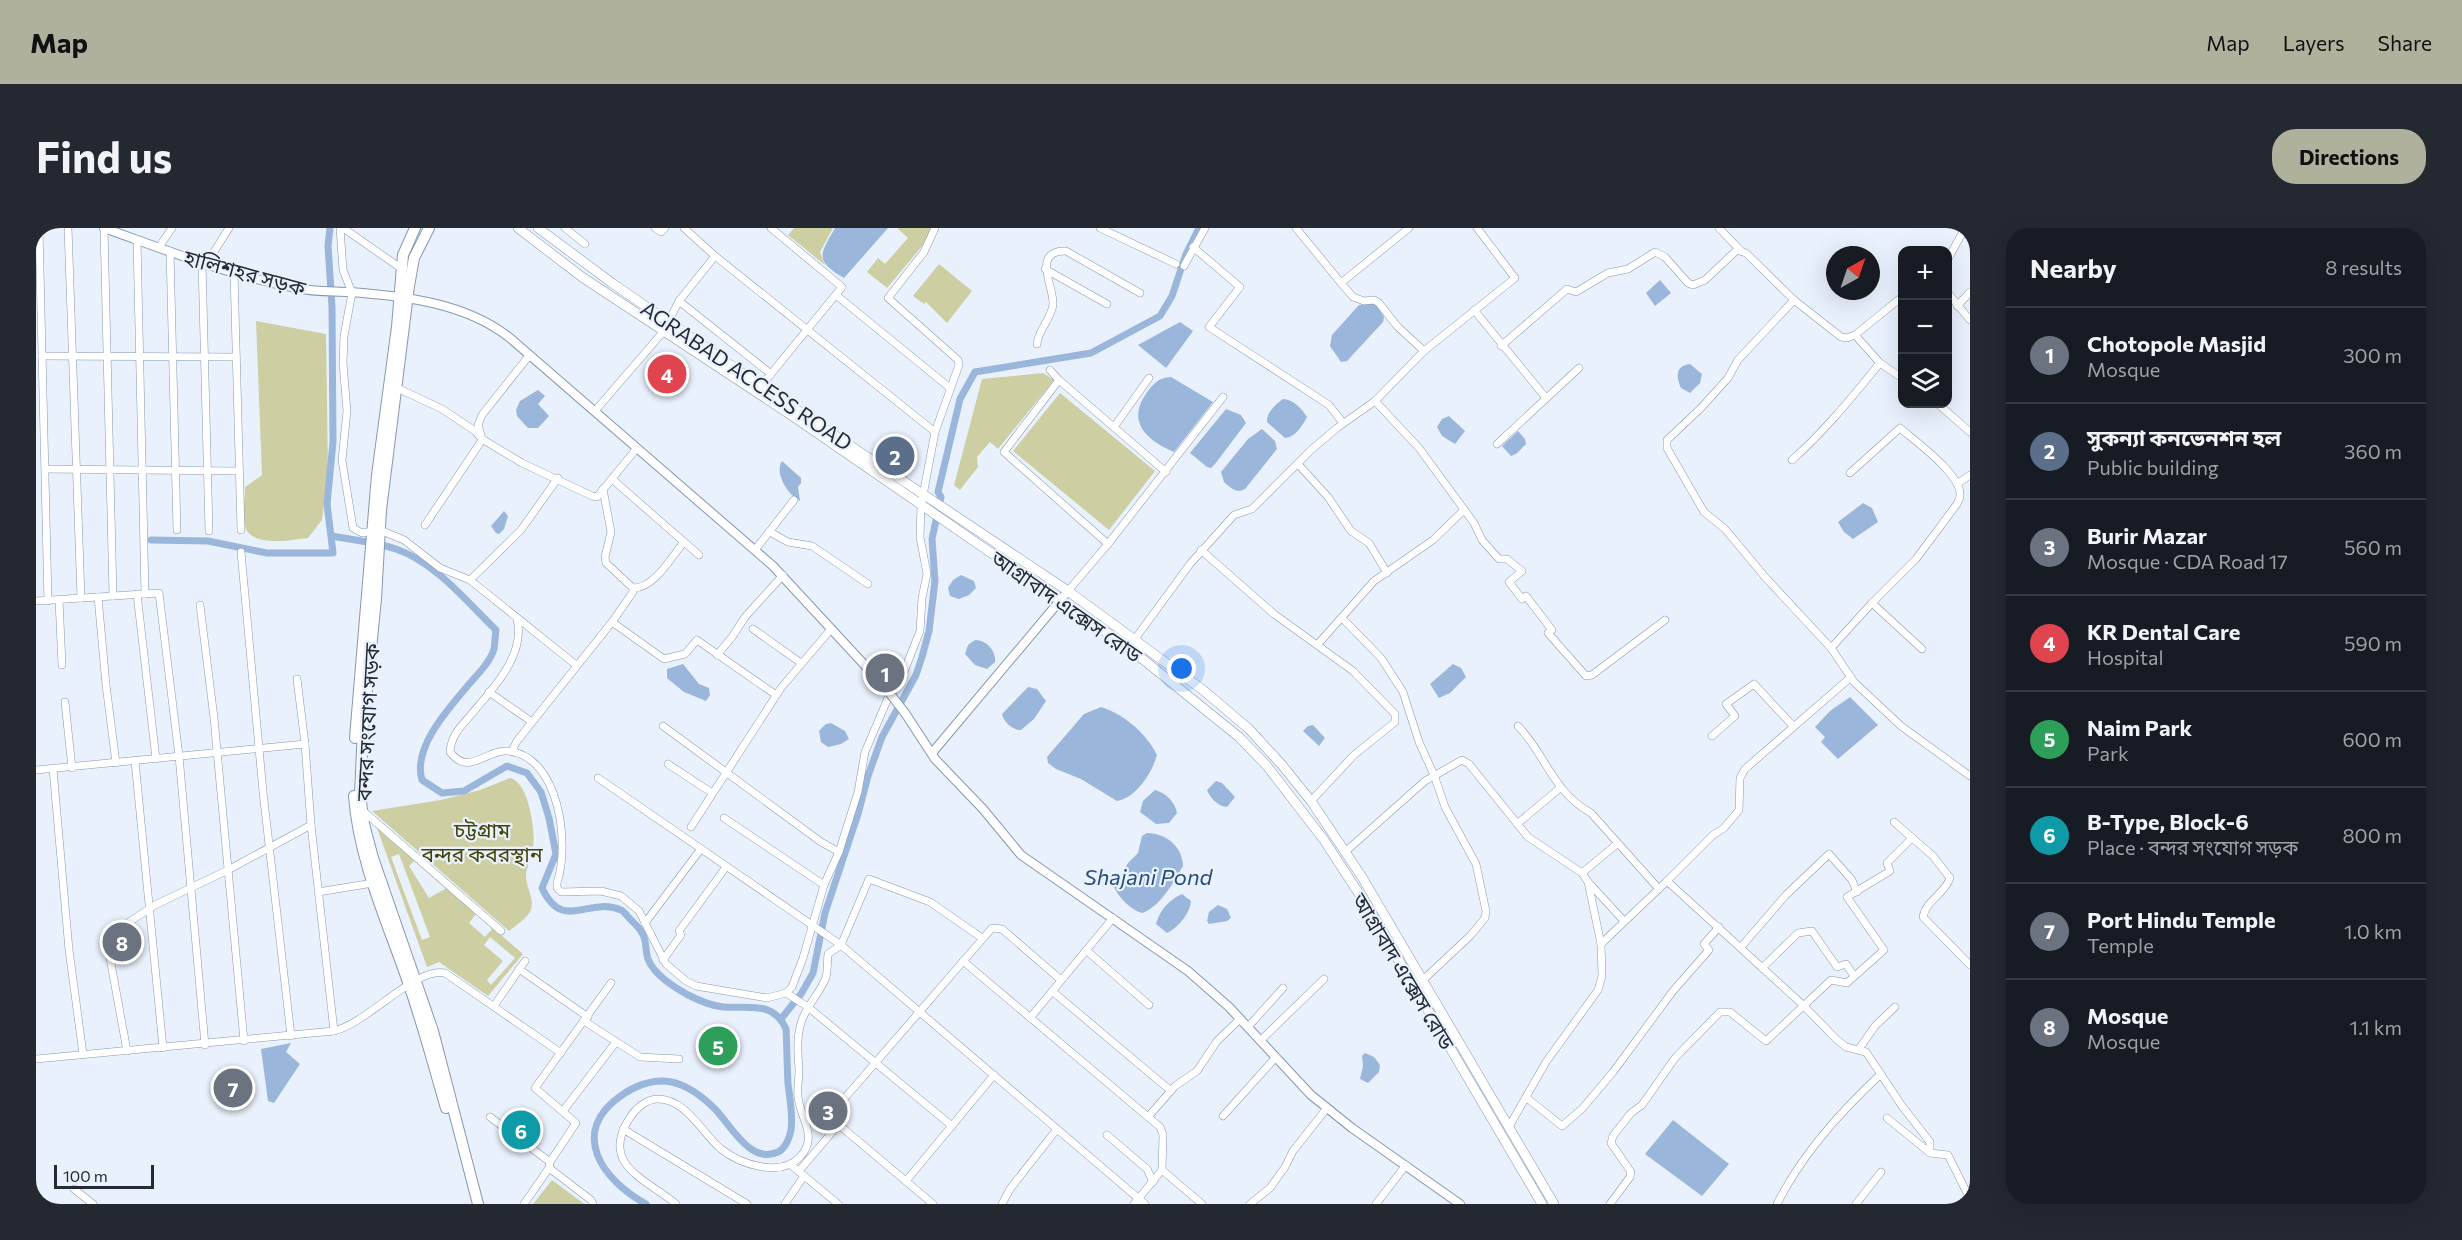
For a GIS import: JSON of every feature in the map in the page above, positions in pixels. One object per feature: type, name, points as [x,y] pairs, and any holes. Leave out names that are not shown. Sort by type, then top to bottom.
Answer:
[{"type":"highway","name":"বন্দর সংযোগ সড়ক","points":[[376,532],[404,298],[403,255],[415,228]]},
{"type":"highway","name":"বন্দর সংযোগ সড়ক","points":[[429,228],[414,258],[404,298],[377,475],[375,560],[360,795],[373,858],[412,982],[471,1204]]},
{"type":"highway","name":"বন্দর সংযোগ সড়ক","points":[[375,560],[356,722],[354,796],[358,834],[373,883],[438,1047],[478,1204]]},
{"type":"main road","name":"আগ্রাবাদ এক্সেস রোড","points":[[518,228],[582,277],[794,417],[1129,648],[1239,737],[1267,765],[1303,811],[1365,903],[1542,1204]]},
{"type":"main road","name":"AGRABAD ACCESS ROAD","points":[[538,228],[612,284],[958,518]]},
{"type":"main road","name":"আগ্রাবাদ এক্সেস রোড","points":[[958,518],[1068,591],[1203,690],[1249,729],[1282,765],[1311,801],[1380,906],[1554,1204]]},
{"type":"street","points":[[39,228],[48,601]]},
{"type":"street","points":[[68,228],[81,598]]},
{"type":"street","points":[[104,228],[113,596]]},
{"type":"street","name":"হালিশহর সড়ক","points":[[104,228],[117,230],[137,240],[234,272],[296,288],[351,292],[426,302],[484,320],[510,338],[528,357],[595,411],[783,575],[884,686],[946,773],[983,809],[1021,855],[1188,971],[1261,1040],[1300,1085],[1327,1108],[1460,1204]]},
{"type":"street","points":[[159,247],[172,228]]},
{"type":"street","points":[[209,531],[204,357],[205,262],[229,228]]},
{"type":"street","points":[[565,228],[585,244]]},
{"type":"street","points":[[684,228],[715,256],[935,432]]},
{"type":"street","points":[[761,386],[842,286],[771,228]]},
{"type":"street","points":[[788,995],[815,926],[824,885],[839,852],[858,792],[862,765],[871,737],[888,698],[900,682],[920,631],[922,598],[927,574],[921,537],[923,507],[935,432],[959,365],[958,360],[888,298],[924,252],[935,228]]},
{"type":"street","points":[[1100,228],[1180,265],[1205,228]]},
{"type":"street","points":[[1296,228],[1353,297],[1379,303],[1397,326],[1424,351]]},
{"type":"street","points":[[1341,283],[1409,228]]},
{"type":"street","points":[[1129,648],[1180,575],[1234,515],[1252,509],[1343,423],[1375,401],[1424,351],[1515,278],[1477,228]]},
{"type":"street","points":[[1719,228],[1794,300],[1841,337],[1847,338],[1855,335],[1898,300]]},
{"type":"street","points":[[1952,250],[1965,228]]},
{"type":"street","points":[[343,229],[402,269]]},
{"type":"street","points":[[343,229],[343,270],[351,292],[344,336],[343,363],[347,411],[342,460],[353,528],[362,533],[376,532],[404,540],[440,568],[470,580],[576,665]]},
{"type":"street","points":[[137,240],[146,594]]},
{"type":"street","points":[[1193,247],[1240,287],[1209,327],[1329,405],[1343,423]]},
{"type":"street","points":[[1501,346],[1567,289],[1576,292],[1608,273],[1628,269],[1651,253],[1665,257],[1688,283],[1693,285],[1705,280],[1737,250],[1741,251]]},
{"type":"street","points":[[170,251],[177,530]]},
{"type":"street","points":[[1037,344],[1052,306],[1045,269],[1050,256],[1058,251],[1066,251],[1140,293]]},
{"type":"street","points":[[595,411],[663,332],[679,301],[715,256]]},
{"type":"street","points":[[1045,269],[1107,304]]},
{"type":"street","points":[[234,272],[241,530]]},
{"type":"street","points":[[1957,306],[1970,292]]},
{"type":"street","points":[[836,295],[950,388]]},
{"type":"street","points":[[1794,300],[1738,360],[1728,378],[1666,444],[1707,515],[1725,529],[1765,577],[1831,648],[1851,677],[1901,726],[1970,776]]},
{"type":"street","points":[[1952,300],[1970,320]]},
{"type":"street","points":[[679,301],[771,374]]},
{"type":"street","points":[[1474,310],[1501,346],[1546,398]]},
{"type":"street","points":[[1855,335],[1880,363],[1898,375]]},
{"type":"street","points":[[42,356],[236,357]]},
{"type":"street","points":[[425,525],[482,439],[478,425],[483,415],[528,357]]},
{"type":"street","points":[[1792,460],[1817,437],[1880,363]]},
{"type":"street","points":[[1497,444],[1579,368]]},
{"type":"street","points":[[1050,370],[1166,472]]},
{"type":"street","points":[[1114,427],[1149,378]]},
{"type":"street","points":[[1059,380],[1004,452],[1108,544]]},
{"type":"street","points":[[395,387],[442,409],[475,430],[482,439],[522,463],[592,496],[597,497],[637,448]]},
{"type":"street","points":[[932,753],[1108,544],[1223,397]]},
{"type":"street","points":[[1375,401],[1419,448],[1474,523],[1482,540],[1499,559],[1507,559],[1522,571],[1509,582],[1522,599],[1526,596],[1552,630],[1548,633],[1586,676],[1592,675],[1665,620]]},
{"type":"street","points":[[1943,408],[1970,432]]},
{"type":"street","points":[[1831,648],[1916,559],[1957,504],[1960,495],[1957,484],[1932,455],[1900,428],[1850,474]]},
{"type":"street","points":[[1298,464],[1328,497],[1352,531],[1369,543],[1387,573]]},
{"type":"street","points":[[46,469],[238,471]]},
{"type":"street","points":[[1957,484],[1970,476]]},
{"type":"street","points":[[470,580],[521,530],[558,478]]},
{"type":"street","points":[[612,479],[699,555]]},
{"type":"street","points":[[603,489],[611,532],[605,557],[606,563],[633,588],[651,582],[684,542]]},
{"type":"street","points":[[755,550],[794,500]]},
{"type":"street","points":[[1318,644],[1374,580],[1433,540],[1464,510]]},
{"type":"street","points":[[770,532],[788,542],[812,546],[868,584]]},
{"type":"street","points":[[1201,550],[1274,614],[1358,675],[1396,718],[1383,732],[1354,755],[1311,801]]},
{"type":"street","points":[[241,552],[291,1036]]},
{"type":"street","points":[[717,655],[745,617],[783,575]]},
{"type":"street","points":[[516,753],[513,749],[515,745],[612,622],[633,592],[633,588]]},
{"type":"street","points":[[36,602],[159,593],[179,756],[205,1045]]},
{"type":"street","points":[[137,594],[156,759]]},
{"type":"street","points":[[98,597],[116,763]]},
{"type":"street","points":[[59,600],[62,664]]},
{"type":"street","points":[[1872,603],[1922,649]]},
{"type":"street","points":[[200,605],[218,753],[244,1041]]},
{"type":"street","points":[[1342,618],[1381,658],[1403,693],[1419,742],[1445,807],[1476,864],[1486,911],[1485,918],[1470,936],[1424,980]]},
{"type":"street","points":[[517,619],[518,642],[514,655],[489,692],[456,732],[451,742],[450,752],[455,759],[466,763],[502,752],[516,753],[539,767],[557,805],[563,853],[557,888],[561,892],[601,891],[621,896],[639,911],[663,960],[677,975],[696,986],[754,998],[788,995],[807,1006],[952,1126]]},
{"type":"street","points":[[612,622],[664,659],[685,654],[698,640],[776,695]]},
{"type":"street","points":[[753,629],[801,663]]},
{"type":"street","points":[[691,827],[776,695],[831,629]]},
{"type":"street","points":[[1601,944],[1713,835],[1732,820],[1739,810],[1740,778],[1745,769],[1851,677]]},
{"type":"street","points":[[297,679],[305,744],[310,825],[334,1031]]},
{"type":"street","points":[[1712,736],[1735,716],[1726,704],[1754,684],[1793,726]]},
{"type":"street","points":[[489,692],[532,722]]},
{"type":"street","points":[[65,702],[72,768]]},
{"type":"street","points":[[663,726],[821,842],[839,852]]},
{"type":"street","points":[[1518,726],[1532,742],[1560,788],[1591,813],[1659,889]]},
{"type":"street","points":[[36,770],[305,744]]},
{"type":"street","points":[[1346,852],[1434,775],[1465,760],[1528,837],[1582,873],[1624,921]]},
{"type":"street","points":[[135,761],[163,1048]]},
{"type":"street","points":[[668,764],[712,793]]},
{"type":"street","points":[[53,770],[69,950],[83,1054]]},
{"type":"street","points":[[598,778],[841,945],[1140,1202],[1162,1170],[1163,1132],[963,961]]},
{"type":"street","points":[[1517,824],[1560,788]]},
{"type":"street","points":[[362,810],[501,931]]},
{"type":"street","points":[[724,818],[824,885]]},
{"type":"street","points":[[1894,822],[1933,856],[1950,878],[1948,884],[1926,907],[1923,917],[1970,965]]},
{"type":"street","points":[[127,1051],[108,947],[109,941],[117,930],[149,908],[228,870],[310,825]]},
{"type":"street","points":[[1611,1204],[1630,1177],[1631,1172],[1611,1143],[1613,1136],[1631,1113],[1642,1105],[1675,1058],[1720,1012],[1730,1012],[1766,1041],[1831,980],[1847,983],[1884,949],[1847,898],[1890,871],[1887,863],[1912,838]]},
{"type":"street","points":[[1582,873],[1617,844]]},
{"type":"street","points":[[645,922],[700,850]]},
{"type":"street","points":[[1741,947],[1786,895],[1829,854],[1852,880],[1857,892]]},
{"type":"street","points":[[663,960],[681,935],[679,931],[726,867]]},
{"type":"street","points":[[676,1204],[627,1168],[620,1156],[619,1143],[623,1129],[641,1105],[662,1099],[683,1110],[720,1148],[730,1154],[770,1168],[790,1165],[800,1157],[809,1140],[807,1122],[798,1098],[799,1069],[796,1052],[802,1020],[807,1006],[827,974],[828,954],[841,945],[869,879],[930,902],[982,938]]},
{"type":"street","points":[[1667,881],[1741,947],[1836,1039],[1846,1047],[1866,1052],[1930,1142],[1930,1153]]},
{"type":"street","points":[[1509,1125],[1527,1098],[1546,1062],[1598,990],[1602,976],[1601,944],[1588,882]]},
{"type":"street","points":[[318,892],[373,883]]},
{"type":"street","points":[[1030,1018],[1113,918]]},
{"type":"street","points":[[1527,1098],[1562,1126],[1582,1109],[1709,950],[1704,944],[1719,927]]},
{"type":"street","points":[[933,1204],[830,1116],[992,928],[1002,929],[1062,980]]},
{"type":"street","points":[[1762,968],[1798,933],[1812,931],[1837,967],[1846,964],[1854,976]]},
{"type":"street","points":[[1086,950],[1149,1005]]},
{"type":"street","points":[[494,1006],[525,961]]},
{"type":"street","points":[[519,969],[616,1042],[640,1057],[679,1059]]},
{"type":"street","points":[[36,1059],[205,1045],[334,1031],[358,1022],[412,982],[435,972],[445,973],[561,1053]]},
{"type":"street","points":[[1261,1040],[1324,979]]},
{"type":"street","points":[[524,1204],[576,1123],[535,1088],[611,983]]},
{"type":"street","points":[[1248,1027],[1283,988]]},
{"type":"street","points":[[1052,991],[1171,1091]]},
{"type":"street","points":[[1859,1049],[1875,1026],[1895,1007]]},
{"type":"street","points":[[1148,1117],[1180,1081],[1197,1071],[1217,1041],[1240,1019]]},
{"type":"street","points":[[563,1111],[616,1042]]},
{"type":"street","points":[[1223,1116],[1276,1057]]},
{"type":"street","points":[[1777,1204],[1826,1132],[1856,1097],[1881,1074]]},
{"type":"street","points":[[906,1181],[994,1075]]},
{"type":"street","points":[[1250,1204],[1275,1182],[1293,1151],[1327,1108]]},
{"type":"street","points":[[490,1117],[550,1165],[593,1204]]},
{"type":"street","points":[[1887,1118],[1930,1153],[1948,1155],[1970,1199]]},
{"type":"street","points":[[784,1204],[802,1174],[839,1124]]},
{"type":"street","points":[[623,1129],[747,1204]]},
{"type":"street","points":[[1002,1204],[1010,1189],[1057,1129]]},
{"type":"street","points":[[1107,1135],[1147,1169],[1153,1182]]},
{"type":"street","points":[[790,1165],[838,1204]]},
{"type":"street","points":[[1376,1204],[1406,1165]]},
{"type":"street","points":[[1162,1170],[1202,1204]]},
{"type":"street","points":[[1856,1204],[1881,1172]]},
{"type":"street","points":[[74,1189],[93,1204]]},
{"type":"green space","points":[[794,228],[833,228],[820,252],[825,265],[788,235]]},
{"type":"green space","points":[[899,228],[931,228],[928,239],[887,288],[867,272],[878,258],[885,264],[908,238]]},
{"type":"green space","points":[[939,264],[972,291],[947,323],[926,302],[924,304],[913,296]]},
{"type":"green space","points":[[256,321],[326,334],[328,470],[322,520],[308,538],[284,541],[265,540],[250,535],[245,525],[245,487],[262,475]]},
{"type":"green space","points":[[1043,373],[1054,380],[998,449],[990,442],[977,457],[978,467],[960,490],[954,485],[982,379]]},
{"type":"green space","points":[[1060,393],[1155,471],[1109,530],[1013,451]]},
{"type":"green space","name":"চট্টগ্রাম বন্দর কবরস্থান","points":[[510,778],[522,788],[526,798],[530,809],[534,841],[526,876],[532,908],[526,918],[509,931],[372,811],[441,800],[480,790]]},
{"type":"green space","points":[[377,828],[523,954],[488,996],[439,962],[427,967]],"holes":[[[399,854],[430,937],[422,940],[391,857]],[[414,861],[445,889],[429,898],[409,866]],[[476,914],[492,929],[485,937],[469,923]],[[490,937],[515,958],[491,985],[487,980],[503,961],[484,945]]]},
{"type":"green space","points":[[552,1180],[584,1204],[533,1204]]},
{"type":"water","points":[[835,228],[888,228],[844,278],[828,266],[823,256],[826,244]]},
{"type":"water","points":[[1660,280],[1671,293],[1655,306],[1646,293]]},
{"type":"water","points":[[1375,303],[1384,317],[1383,322],[1347,361],[1341,362],[1330,346],[1332,335],[1359,305]]},
{"type":"water","points":[[1180,322],[1193,331],[1166,368],[1138,345]]},
{"type":"water","points":[[1690,364],[1702,374],[1700,383],[1690,393],[1681,388],[1678,373],[1682,367]]},
{"type":"water","points":[[1171,377],[1213,402],[1174,452],[1147,435],[1142,428],[1138,412],[1141,402],[1153,385],[1163,378]]},
{"type":"water","points":[[538,390],[545,396],[538,404],[549,416],[538,428],[528,428],[517,416],[516,410],[520,401]]},
{"type":"water","points":[[1283,399],[1294,403],[1307,417],[1295,433],[1285,438],[1267,422],[1270,412]]},
{"type":"water","points":[[1226,409],[1241,415],[1246,423],[1215,464],[1211,468],[1207,467],[1190,453]]},
{"type":"water","points":[[1449,416],[1465,431],[1455,444],[1442,436],[1437,427],[1442,419]]},
{"type":"water","points":[[1262,429],[1275,441],[1277,449],[1245,489],[1234,490],[1224,482],[1221,472],[1248,439]]},
{"type":"water","points":[[1518,431],[1526,444],[1511,456],[1502,446]]},
{"type":"water","points":[[782,461],[801,478],[798,487],[800,501],[791,494],[781,477]]},
{"type":"water","points":[[1863,503],[1872,508],[1878,522],[1853,539],[1844,532],[1838,522]]},
{"type":"water","points":[[504,511],[508,516],[504,529],[499,534],[491,526]]},
{"type":"water","points":[[961,575],[974,581],[976,588],[969,595],[959,599],[950,596],[948,588],[953,580]]},
{"type":"water","points":[[975,640],[987,644],[994,654],[995,662],[987,669],[975,665],[965,654],[968,645]]},
{"type":"water","points":[[683,664],[699,684],[709,688],[710,695],[706,701],[684,692],[667,678],[667,669]]},
{"type":"water","points":[[1453,664],[1461,668],[1466,677],[1450,693],[1439,698],[1430,684]]},
{"type":"water","points":[[1028,687],[1037,689],[1046,701],[1034,719],[1018,730],[1007,723],[1002,714]]},
{"type":"water","points":[[1850,697],[1878,725],[1838,759],[1821,742],[1825,737],[1815,727],[1830,711]]},
{"type":"water","points":[[1101,707],[1118,714],[1141,732],[1157,755],[1137,790],[1117,801],[1081,779],[1056,769],[1048,763],[1047,757],[1084,714]]},
{"type":"water","points":[[831,723],[845,731],[849,739],[841,744],[828,747],[821,742],[819,731],[826,724]]},
{"type":"water","points":[[1313,725],[1325,738],[1319,746],[1303,731]]},
{"type":"water","points":[[1216,781],[1222,783],[1235,797],[1227,807],[1215,802],[1207,790]]},
{"type":"water","points":[[1155,790],[1169,798],[1176,809],[1177,813],[1169,823],[1156,824],[1140,812],[1143,801]]},
{"type":"water","name":"Shajani Pond","points":[[1147,833],[1161,835],[1172,842],[1180,853],[1183,866],[1161,900],[1142,913],[1126,903],[1114,887],[1128,863],[1138,853],[1142,836]]},
{"type":"water","points":[[1182,894],[1191,901],[1189,910],[1180,923],[1167,933],[1156,924],[1157,919],[1173,899]]},
{"type":"water","points":[[1218,905],[1227,909],[1231,918],[1227,921],[1209,924],[1207,921],[1209,912]]},
{"type":"water","points":[[291,1043],[286,1052],[300,1064],[274,1103],[268,1101],[261,1049]]},
{"type":"water","points":[[1365,1053],[1374,1057],[1380,1065],[1379,1072],[1368,1083],[1360,1079],[1363,1066],[1362,1056]]},
{"type":"water","points":[[1673,1120],[1729,1164],[1702,1196],[1645,1154]]},
{"type":"waterway","points":[[151,540],[208,541],[267,553],[333,553],[327,504],[333,442],[332,307],[328,246],[330,228]]},
{"type":"waterway","points":[[781,1019],[801,994],[813,973],[825,913],[858,814],[868,776],[882,737],[916,675],[922,657],[929,631],[935,581],[932,539],[941,497],[938,492],[960,399],[975,372],[1091,353],[1160,316],[1172,296],[1186,254],[1199,228]]},
{"type":"waterway","points":[[332,536],[381,545],[411,555],[450,584],[496,630],[494,649],[490,658],[443,716],[428,741],[422,754],[420,767],[422,780],[442,793],[464,791],[507,766],[527,773],[541,792],[556,854],[542,888],[550,901],[558,908],[567,911],[597,907],[609,907],[622,911],[644,936],[651,965],[671,984],[692,997],[714,1005],[767,1010],[781,1020],[786,1029],[792,1124],[787,1143],[778,1152],[758,1153],[750,1148],[704,1099],[692,1090],[671,1082],[653,1082],[636,1087],[622,1095],[606,1109],[597,1124],[594,1139],[597,1154],[605,1169],[616,1182],[646,1204]]},
{"type":"place","name":"KR Dental Care","points":[[667,374]]},
{"type":"place","name":"সুকন্যা কনভেনশন হল","points":[[895,456]]},
{"type":"place","name":"Chotopole Masjid","points":[[885,673]]},
{"type":"place","name":"Mosque","points":[[122,942]]},
{"type":"place","name":"Naim Park","points":[[718,1046]]},
{"type":"place","name":"Port Hindu Temple","points":[[233,1088]]},
{"type":"place","name":"Burir Mazar","points":[[828,1111]]},
{"type":"place","name":"B-Type, Block-6","points":[[521,1130]]}]
